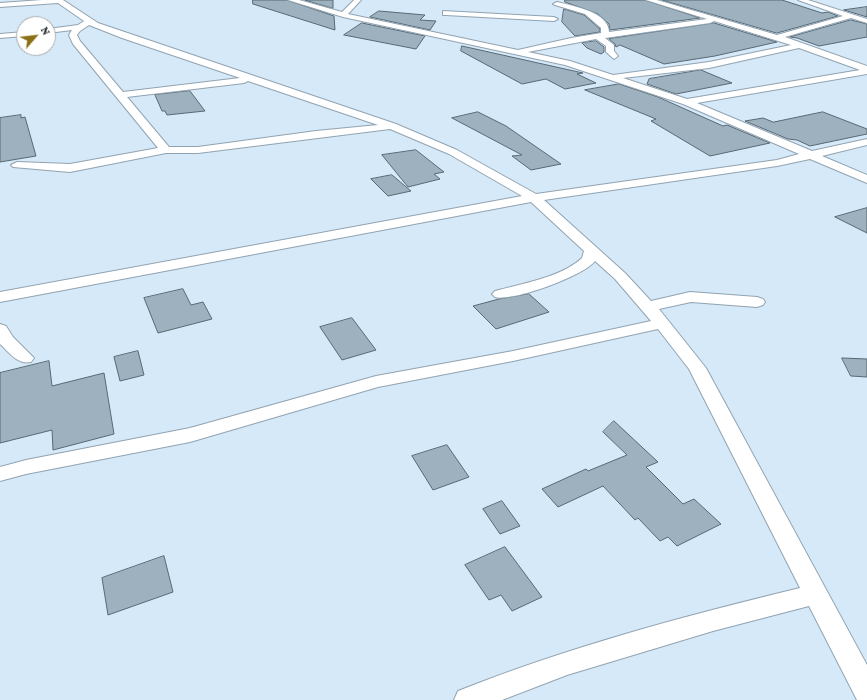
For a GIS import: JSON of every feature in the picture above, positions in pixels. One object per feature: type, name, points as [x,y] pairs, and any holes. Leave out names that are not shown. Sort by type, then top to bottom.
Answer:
[{"type":"street","points":[[0,5],[58,0],[85,24],[125,36],[392,126],[453,152],[534,198],[620,276],[662,323],[697,368],[867,692]]},
{"type":"street","points":[[291,0],[343,15],[443,29],[518,51],[567,63],[686,102],[867,179]]},
{"type":"street","points":[[343,15],[358,0]]},
{"type":"street","points":[[649,0],[778,37],[867,70]]},
{"type":"street","points":[[801,0],[867,21]]},
{"type":"street","points":[[555,27],[554,19],[558,2],[592,14],[605,28],[604,34],[599,37]]},
{"type":"street","points":[[443,29],[446,13],[452,4]]},
{"type":"street","points":[[446,13],[554,19]]},
{"type":"street","points":[[778,37],[851,16]]},
{"type":"street","points":[[518,51],[571,40],[716,20]]},
{"type":"street","points":[[56,29],[85,24]]},
{"type":"street","points":[[85,24],[74,35],[76,42],[166,150]]},
{"type":"street","points":[[0,36],[16,35]]},
{"type":"street","points":[[562,36],[571,40]]},
{"type":"street","points":[[599,37],[610,45],[610,52],[614,56]]},
{"type":"street","points":[[611,77],[677,69],[746,57],[800,45]]},
{"type":"street","points":[[686,102],[867,70]]},
{"type":"street","points":[[852,73],[862,80]]},
{"type":"street","points":[[121,95],[250,79]]},
{"type":"street","points":[[17,165],[70,168],[166,150],[198,150],[316,134],[392,126]]},
{"type":"street","points":[[0,297],[534,198],[660,178],[709,173],[812,156],[867,142]]},
{"type":"street","points":[[500,294],[538,284],[579,268],[588,260],[592,251]]},
{"type":"street","points":[[647,306],[665,304],[690,297],[757,302]]},
{"type":"street","points":[[0,474],[26,467],[115,451],[190,435],[376,382],[513,356],[662,323]]},
{"type":"street","points":[[0,329],[6,340],[25,358]]},
{"type":"street","points":[[468,700],[567,663],[713,620],[816,594]]},
{"type":"building","points":[[253,0],[287,0],[334,16],[335,30],[253,4]]},
{"type":"building","points":[[305,0],[333,0],[333,8]]},
{"type":"building","points":[[565,0],[645,0],[700,18],[610,30],[609,24],[598,14],[565,2]]},
{"type":"building","points":[[662,0],[782,0],[822,13],[828,12],[838,16],[777,33]]},
{"type":"building","points":[[867,7],[867,17],[844,10]]},
{"type":"building","points":[[564,9],[584,15],[600,29],[600,32],[575,36],[562,22]]},
{"type":"building","points":[[379,11],[425,15],[420,20],[436,21],[430,30],[370,17]]},
{"type":"building","points":[[851,20],[867,24],[867,37],[819,46],[790,37]]},
{"type":"building","points":[[362,23],[425,36],[416,49],[344,35]]},
{"type":"building","points":[[714,23],[777,42],[715,56],[664,64],[620,45],[616,47],[615,44],[609,39]]},
{"type":"building","points":[[596,41],[604,47],[604,52],[601,54],[587,48],[582,43]]},
{"type":"building","points":[[462,46],[583,73],[577,74],[596,83],[565,89],[546,79],[522,84],[461,51]]},
{"type":"building","points":[[701,70],[732,83],[676,94],[647,84],[649,79]]},
{"type":"building","points":[[619,84],[658,97],[723,126],[727,125],[770,143],[710,156],[651,121],[656,119],[585,90]]},
{"type":"building","points":[[190,91],[205,111],[167,115],[165,111],[162,111],[155,95]]},
{"type":"building","points":[[478,112],[506,126],[561,164],[531,170],[512,156],[522,155],[452,118]]},
{"type":"building","points":[[823,112],[867,129],[867,134],[810,146],[797,140],[788,139],[745,121],[763,118],[773,122]]},
{"type":"building","points":[[21,115],[21,118],[25,117],[36,156],[0,162],[0,118]]},
{"type":"building","points":[[416,150],[444,172],[434,174],[440,179],[408,187],[382,155]]},
{"type":"building","points":[[392,175],[411,191],[388,196],[371,179]]},
{"type":"building","points":[[867,208],[867,233],[835,217]]},
{"type":"building","points":[[183,289],[191,305],[203,302],[212,319],[158,333],[144,298]]},
{"type":"building","points":[[529,294],[549,312],[496,329],[473,306],[499,299]]},
{"type":"building","points":[[352,318],[376,350],[342,360],[320,327]]},
{"type":"building","points":[[138,351],[144,375],[120,381],[114,357]]},
{"type":"building","points":[[842,358],[867,359],[867,377],[851,376]]},
{"type":"building","points":[[49,361],[52,386],[104,373],[114,434],[53,450],[52,430],[0,443],[0,373]]},
{"type":"building","points":[[614,421],[658,462],[646,467],[683,504],[694,499],[721,524],[677,546],[668,537],[660,541],[638,518],[635,520],[603,486],[558,507],[542,489],[586,469],[588,471],[627,455],[603,432]]},
{"type":"building","points":[[447,445],[469,477],[433,490],[412,456]]},
{"type":"building","points":[[502,501],[520,526],[500,534],[483,509]]},
{"type":"building","points":[[505,547],[542,597],[512,611],[501,595],[489,600],[465,565]]},
{"type":"building","points":[[164,556],[173,592],[108,615],[102,578]]}]
